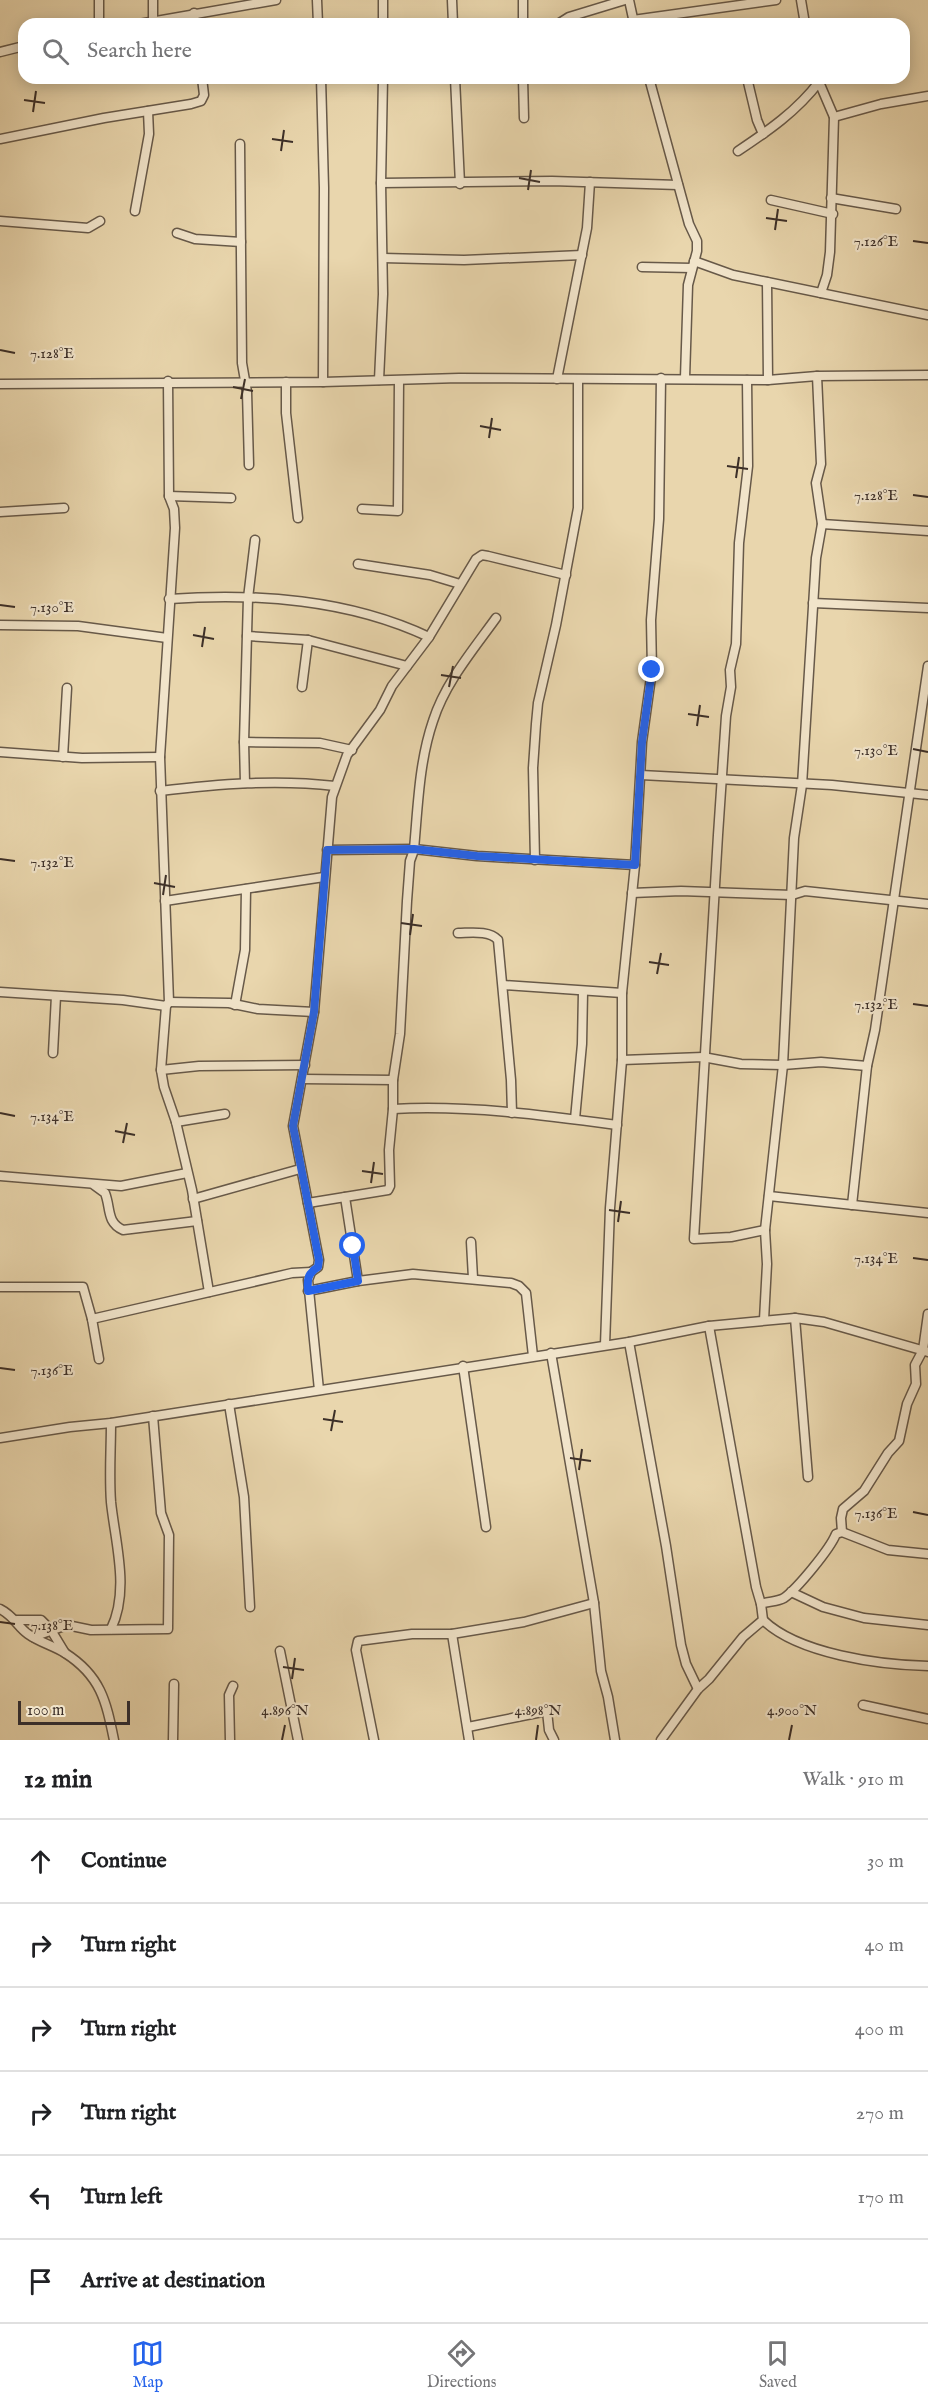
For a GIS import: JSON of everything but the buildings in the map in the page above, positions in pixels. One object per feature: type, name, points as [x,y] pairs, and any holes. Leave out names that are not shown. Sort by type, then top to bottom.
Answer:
[{"type":"street","points":[[99,0],[99,18]]},
{"type":"street","points":[[153,0],[153,18]]},
{"type":"street","points":[[210,0],[210,10]]},
{"type":"street","points":[[171,18],[276,0]]},
{"type":"street","points":[[317,0],[318,18]]},
{"type":"street","points":[[383,0],[383,18]]},
{"type":"street","points":[[452,0],[453,18]]},
{"type":"street","points":[[523,0],[523,18]]},
{"type":"street","points":[[567,18],[627,0],[632,18]]},
{"type":"street","points":[[659,18],[776,0]]},
{"type":"street","points":[[801,0],[804,18]]},
{"type":"street","points":[[194,13],[194,18]]},
{"type":"street","points":[[0,52],[18,48]]},
{"type":"street","points":[[0,139],[201,101],[204,95],[203,84]]},
{"type":"street","points":[[321,84],[324,188],[323,382]]},
{"type":"street","points":[[379,380],[382,346],[383,258],[382,84]]},
{"type":"street","points":[[455,84],[460,184]]},
{"type":"street","points":[[523,84],[524,118]]},
{"type":"street","points":[[651,84],[678,185],[697,241],[697,251],[688,285],[685,378]]},
{"type":"street","points":[[748,84],[757,120],[763,134]]},
{"type":"street","points":[[738,151],[789,114],[808,96],[816,84]]},
{"type":"street","points":[[821,84],[834,117],[832,214],[827,275],[822,293]]},
{"type":"street","points":[[834,117],[881,104],[928,96]]},
{"type":"street","points":[[135,211],[148,134],[148,111]]},
{"type":"street","points":[[240,144],[244,382],[247,392],[249,465]]},
{"type":"street","points":[[381,183],[591,182],[678,185]]},
{"type":"street","points":[[557,379],[587,228],[591,182]]},
{"type":"street","points":[[831,198],[896,209]]},
{"type":"street","points":[[771,200],[832,214]]},
{"type":"street","points":[[0,221],[88,228],[100,221]]},
{"type":"street","points":[[177,233],[195,239],[241,242]]},
{"type":"street","points":[[383,258],[474,260],[582,255]]},
{"type":"street","points":[[642,267],[693,264],[733,275],[928,315]]},
{"type":"street","points":[[767,282],[768,380]]},
{"type":"street","points":[[1,385],[168,381],[399,381],[459,378],[768,380],[817,376],[928,375]]},
{"type":"street","points":[[764,1320],[767,1264],[765,1230],[783,1065],[794,838],[802,785],[816,558],[822,524],[816,483],[821,464],[817,376]]},
{"type":"street","points":[[605,1345],[610,1208],[622,1060],[622,993],[635,865],[642,742],[652,670],[651,620],[658,519],[661,378]]},
{"type":"street","points":[[535,860],[533,768],[537,714],[578,508],[578,380]]},
{"type":"street","points":[[747,380],[748,466],[739,543],[736,644],[730,670],[730,694],[726,716],[694,1239],[731,1237],[765,1230]]},
{"type":"street","points":[[168,381],[169,495],[174,509],[175,528],[160,757],[168,1004],[161,1070],[168,1106],[176,1122],[193,1199],[209,1292]]},
{"type":"street","points":[[362,509],[398,511],[399,381]]},
{"type":"street","points":[[286,382],[286,413],[298,518]]},
{"type":"street","points":[[169,495],[231,498]]},
{"type":"street","points":[[0,512],[64,508]]},
{"type":"street","points":[[822,524],[928,531]]},
{"type":"street","points":[[245,783],[248,598],[255,540]]},
{"type":"street","points":[[92,1319],[292,1273],[310,1272],[318,1267],[319,1260],[293,1126],[314,1012],[324,877],[335,786],[347,755],[380,710],[392,686],[429,637],[476,559],[482,555],[566,575]]},
{"type":"street","points":[[358,564],[430,575],[460,584]]},
{"type":"street","points":[[169,599],[248,598],[312,602],[344,608],[405,626],[429,637]]},
{"type":"street","points":[[813,603],[928,608]]},
{"type":"street","points":[[308,1203],[388,1190],[391,1179],[389,1150],[393,1080],[400,1034],[410,861],[414,850],[420,782],[433,721],[453,681],[496,618]]},
{"type":"street","points":[[0,625],[78,626],[166,638]]},
{"type":"street","points":[[248,636],[308,640],[407,666]]},
{"type":"street","points":[[302,687],[308,640]]},
{"type":"street","points":[[852,1205],[867,1066],[875,1030],[928,666]]},
{"type":"street","points":[[63,757],[67,688]]},
{"type":"street","points":[[244,742],[320,743],[352,750]]},
{"type":"street","points":[[0,752],[63,757],[160,757]]},
{"type":"street","points":[[640,775],[832,785],[928,795]]},
{"type":"street","points":[[160,792],[245,783],[279,782],[335,786]]},
{"type":"street","points":[[327,850],[414,850],[635,865]]},
{"type":"street","points":[[165,901],[324,877]]},
{"type":"street","points":[[235,1005],[245,951],[246,889]]},
{"type":"street","points":[[632,892],[792,895],[805,891],[928,904]]},
{"type":"street","points":[[458,933],[493,935],[498,940],[512,1113]]},
{"type":"street","points":[[503,985],[622,993]]},
{"type":"street","points":[[0,992],[168,1004],[235,1005],[258,1009],[314,1012]]},
{"type":"street","points":[[575,1119],[582,1044],[583,992]]},
{"type":"street","points":[[53,1053],[56,996]]},
{"type":"street","points":[[622,1060],[704,1057],[741,1064],[783,1065],[821,1062],[867,1066]]},
{"type":"street","points":[[161,1070],[200,1066],[305,1065]]},
{"type":"street","points":[[303,1079],[393,1080]]},
{"type":"street","points":[[393,1109],[436,1107],[575,1119],[617,1125]]},
{"type":"street","points":[[176,1122],[225,1114]]},
{"type":"street","points":[[193,1199],[300,1170]]},
{"type":"street","points":[[0,1176],[121,1186],[187,1173]]},
{"type":"street","points":[[94,1185],[105,1193],[109,1218],[115,1226],[123,1230],[197,1221]]},
{"type":"street","points":[[769,1196],[928,1213]]},
{"type":"street","points":[[345,1197],[358,1281]]},
{"type":"street","points":[[471,1242],[473,1278]]},
{"type":"street","points":[[310,1272],[308,1291],[319,1390]]},
{"type":"street","points":[[308,1291],[358,1281],[412,1274],[500,1281],[523,1289],[526,1293],[533,1356]]},
{"type":"street","points":[[0,1287],[83,1287],[92,1319],[99,1359]]},
{"type":"street","points":[[842,1532],[843,1509],[864,1491],[888,1453],[899,1441],[907,1404],[916,1384],[916,1362],[925,1351],[928,1314]]},
{"type":"street","points":[[795,1318],[808,1477]]},
{"type":"street","points":[[0,1438],[111,1423],[463,1366],[629,1342],[708,1326],[764,1320],[795,1318],[824,1323],[925,1351]]},
{"type":"street","points":[[708,1326],[763,1620],[783,1636],[801,1644],[857,1658],[928,1666]]},
{"type":"street","points":[[629,1342],[666,1546],[681,1645],[686,1664],[698,1689]]},
{"type":"street","points":[[551,1353],[594,1603],[601,1671],[615,1740]]},
{"type":"street","points":[[463,1366],[486,1527]]},
{"type":"street","points":[[229,1404],[244,1497],[250,1607]]},
{"type":"street","points":[[33,1637],[67,1625],[91,1630],[168,1629],[169,1535],[161,1513],[153,1416]]},
{"type":"street","points":[[111,1423],[111,1492],[118,1541],[119,1590],[119,1607],[111,1629]]},
{"type":"street","points":[[761,1604],[782,1599],[791,1592],[832,1545],[836,1534],[842,1532],[888,1550],[928,1554]]},
{"type":"street","points":[[791,1592],[823,1606],[864,1618],[928,1625]]},
{"type":"street","points":[[374,1740],[356,1642],[412,1634],[452,1634],[524,1622],[594,1603]]},
{"type":"street","points":[[0,1609],[17,1620],[23,1630],[33,1637],[65,1653],[82,1665],[102,1690],[114,1740]]},
{"type":"street","points":[[17,1620],[41,1620],[51,1630],[65,1653]]},
{"type":"street","points":[[661,1740],[698,1689],[743,1637],[763,1620]]},
{"type":"street","points":[[452,1634],[469,1740]]},
{"type":"street","points":[[280,1651],[298,1740]]},
{"type":"street","points":[[173,1740],[174,1684]]},
{"type":"street","points":[[230,1740],[229,1695],[233,1686]]},
{"type":"street","points":[[863,1705],[928,1719]]},
{"type":"street","points":[[468,1727],[547,1711],[549,1730],[554,1740]]},
{"type":"route","points":[[353,1246],[358,1281],[308,1291],[310,1272],[318,1267],[319,1260],[293,1126],[314,1012],[327,850],[414,849],[477,856],[635,865],[642,742],[652,670]]}]
